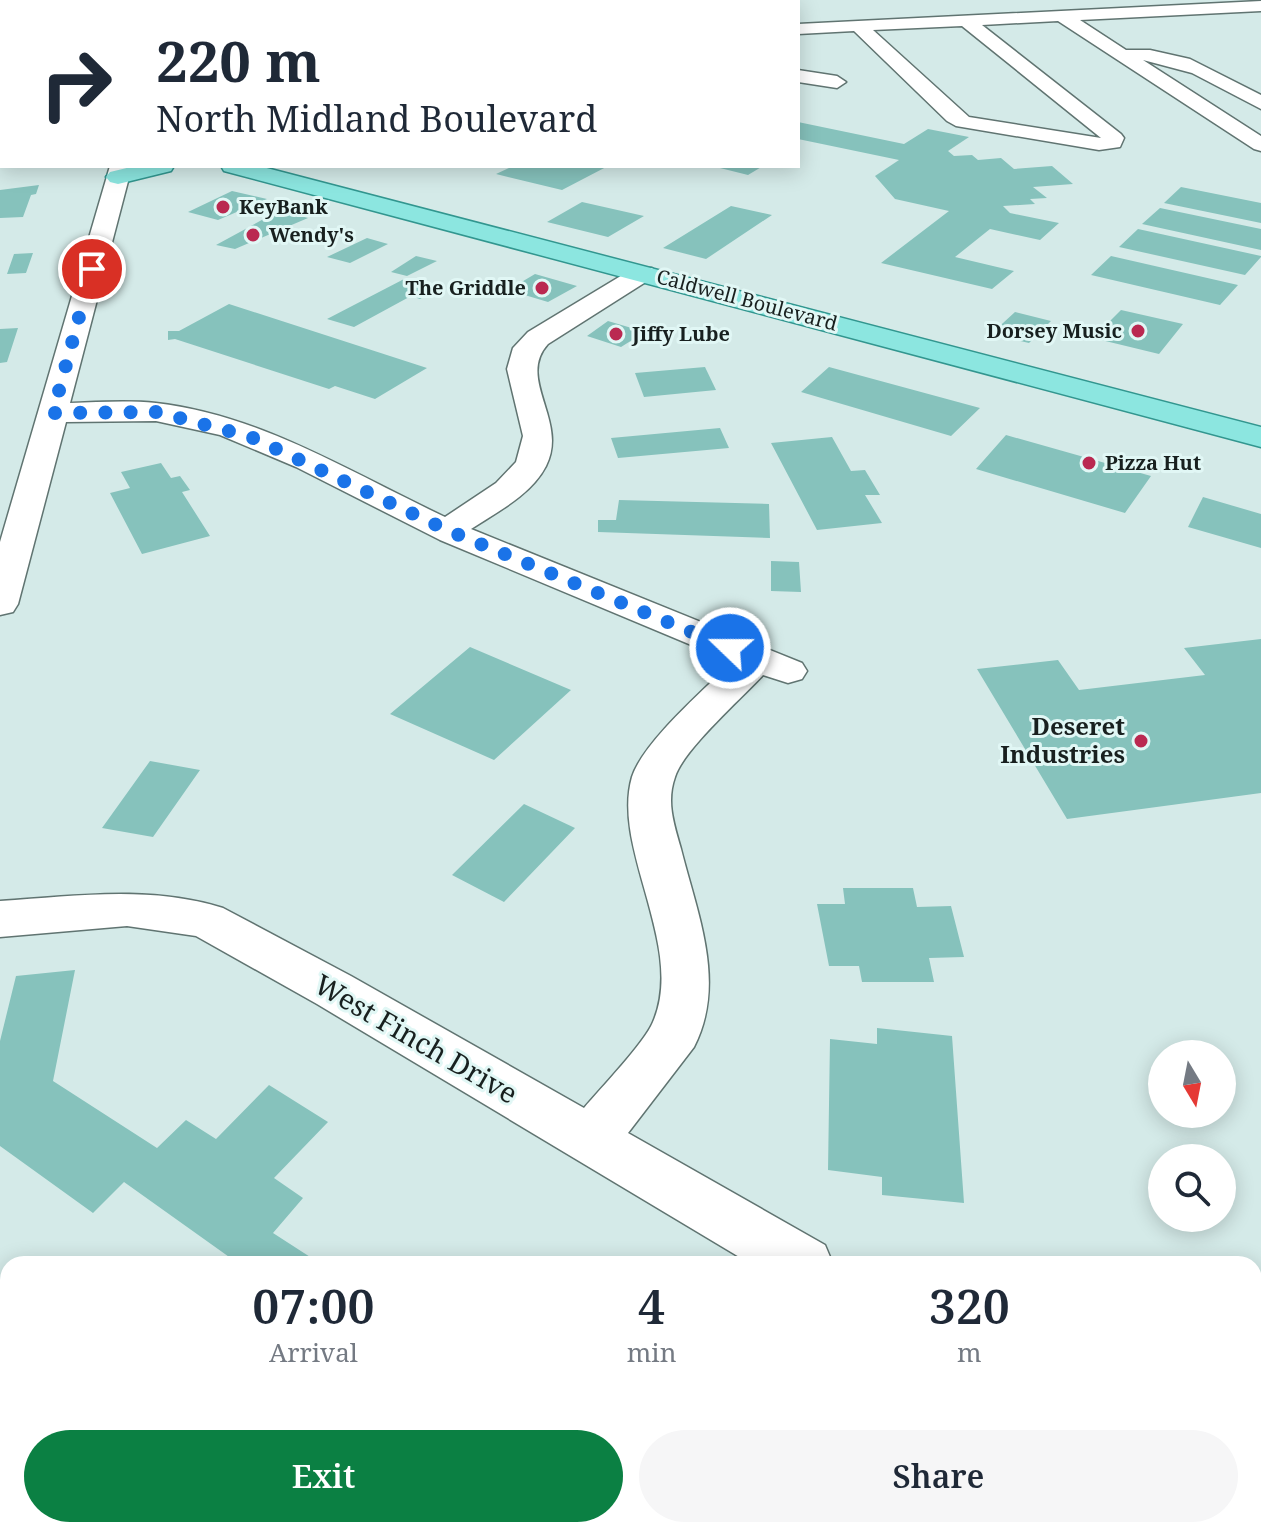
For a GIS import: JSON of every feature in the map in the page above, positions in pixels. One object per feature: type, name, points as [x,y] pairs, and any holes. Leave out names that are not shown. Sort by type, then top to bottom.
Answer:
[{"type":"main road","points":[[120,171],[146,168]]},
{"type":"main road","name":"Caldwell Boulevard","points":[[240,168],[1261,437]]},
{"type":"street","points":[[1141,0],[1161,11]]},
{"type":"street","points":[[800,29],[1261,6]]},
{"type":"street","points":[[826,10],[851,27],[963,122],[1099,144],[1113,143],[1114,138],[966,21]]},
{"type":"street","points":[[1062,16],[1261,145]]},
{"type":"street","points":[[1119,54],[1168,57],[1187,62],[1261,103]]},
{"type":"street","points":[[800,76],[837,82]]},
{"type":"street","points":[[0,604],[10,531],[53,413],[120,171]]},
{"type":"street","points":[[447,530],[508,490],[531,464],[538,436],[521,369],[523,354],[538,338],[643,273]]},
{"type":"street","points":[[53,413],[157,412],[251,437],[447,530],[566,582],[773,665],[674,745],[654,774],[648,806],[685,959],[684,998],[676,1032],[591,1140]]},
{"type":"street","name":"West Finch Drive","points":[[0,919],[127,909],[206,920],[334,990],[790,1256]]},
{"type":"building","points":[[800,122],[904,144],[928,129],[969,137],[948,151],[954,156],[972,155],[978,160],[1001,158],[1014,169],[1052,166],[1073,184],[1033,187],[1047,198],[1030,199],[1035,204],[1003,206],[1010,213],[1059,223],[1040,240],[990,229],[955,257],[1014,271],[992,289],[881,263],[949,211],[895,199],[875,176],[899,160],[800,139]]},
{"type":"building","points":[[509,168],[604,168],[562,190],[496,174]]},
{"type":"building","points":[[720,168],[760,168],[748,175]]},
{"type":"building","points":[[39,185],[36,194],[31,195],[23,217],[0,218],[0,190]]},
{"type":"building","points":[[1181,187],[1261,203],[1261,223],[1164,203]]},
{"type":"building","name":"KeyBank","points":[[232,191],[267,199],[218,220],[188,212]]},
{"type":"building","points":[[582,202],[644,216],[608,237],[547,222]]},
{"type":"building","points":[[731,206],[772,215],[706,259],[663,248]]},
{"type":"building","points":[[1160,208],[1261,229],[1261,250],[1142,224]]},
{"type":"building","name":"Wendy's","points":[[280,210],[308,218],[235,249],[216,245]]},
{"type":"building","points":[[1138,229],[1261,257],[1245,275],[1119,247]]},
{"type":"building","points":[[367,238],[388,244],[350,263],[327,257]]},
{"type":"building","points":[[33,253],[26,273],[7,274],[14,254]]},
{"type":"building","points":[[416,256],[437,261],[407,276],[391,272]]},
{"type":"building","points":[[1111,256],[1238,285],[1220,305],[1091,275]]},
{"type":"building","name":"The Griddle","points":[[535,274],[577,286],[548,302],[508,290]]},
{"type":"building","points":[[406,278],[441,287],[420,299],[411,296],[354,327],[327,319]]},
{"type":"building","points":[[229,304],[427,368],[375,399],[335,386],[329,389],[175,339],[168,340],[168,331],[179,331]]},
{"type":"building","name":"Dorsey Music","points":[[1121,310],[1183,324],[1159,354],[1093,338]]},
{"type":"building","points":[[1015,312],[1051,321],[1029,343],[991,334]]},
{"type":"building","name":"Jiffy Lube","points":[[608,321],[645,332],[621,347],[587,336]]},
{"type":"building","points":[[18,328],[7,362],[0,363],[0,329]]},
{"type":"building","points":[[705,367],[716,390],[644,397],[635,373]]},
{"type":"building","points":[[829,367],[980,408],[951,436],[801,392]]},
{"type":"building","points":[[720,428],[729,448],[618,458],[611,438]]},
{"type":"building","points":[[1006,435],[1151,476],[1125,513],[976,469]]},
{"type":"building","points":[[832,437],[851,471],[865,470],[880,495],[865,495],[882,523],[817,530],[771,443]]},
{"type":"building","points":[[161,463],[171,478],[180,476],[190,490],[182,492],[210,536],[142,554],[110,493],[130,488],[121,472]]},
{"type":"building","points":[[1203,497],[1261,514],[1261,548],[1188,527]]},
{"type":"building","points":[[619,500],[769,504],[770,538],[598,532],[598,520],[616,520]]},
{"type":"building","points":[[771,561],[799,562],[801,592],[771,591]]},
{"type":"building","name":"Deseret Industries","points":[[1261,639],[1261,793],[1067,819],[977,669],[1058,660],[1079,690],[1205,675],[1184,648]]},
{"type":"building","points":[[470,647],[571,690],[494,760],[390,714]]},
{"type":"building","points":[[150,761],[200,770],[153,837],[102,828]]},
{"type":"building","points":[[524,804],[575,828],[504,902],[452,875]]},
{"type":"building","points":[[843,888],[913,888],[917,907],[951,906],[964,957],[929,958],[934,982],[862,982],[859,966],[829,966],[817,904],[845,904]]},
{"type":"building","points":[[75,970],[53,1081],[157,1148],[186,1120],[216,1139],[269,1085],[328,1122],[274,1178],[303,1198],[273,1233],[309,1256],[228,1256],[124,1182],[93,1213],[0,1146],[0,1041],[16,976]]},
{"type":"building","points":[[877,1028],[952,1036],[964,1203],[882,1195],[882,1177],[828,1170],[830,1039],[877,1044]]},
{"type":"place","name":"KeyBank","points":[[223,207]]},
{"type":"place","name":"Wendy's","points":[[253,235]]},
{"type":"place","name":"The Griddle","points":[[542,288]]},
{"type":"place","name":"Dorsey Music","points":[[1138,331]]},
{"type":"place","name":"Jiffy Lube","points":[[616,334]]},
{"type":"place","name":"Pizza Hut","points":[[1089,463]]},
{"type":"place","name":"Deseret Industries","points":[[1141,741]]},
{"type":"route","points":[[92,269],[53,413],[157,412],[251,437],[447,530],[730,648]]}]
